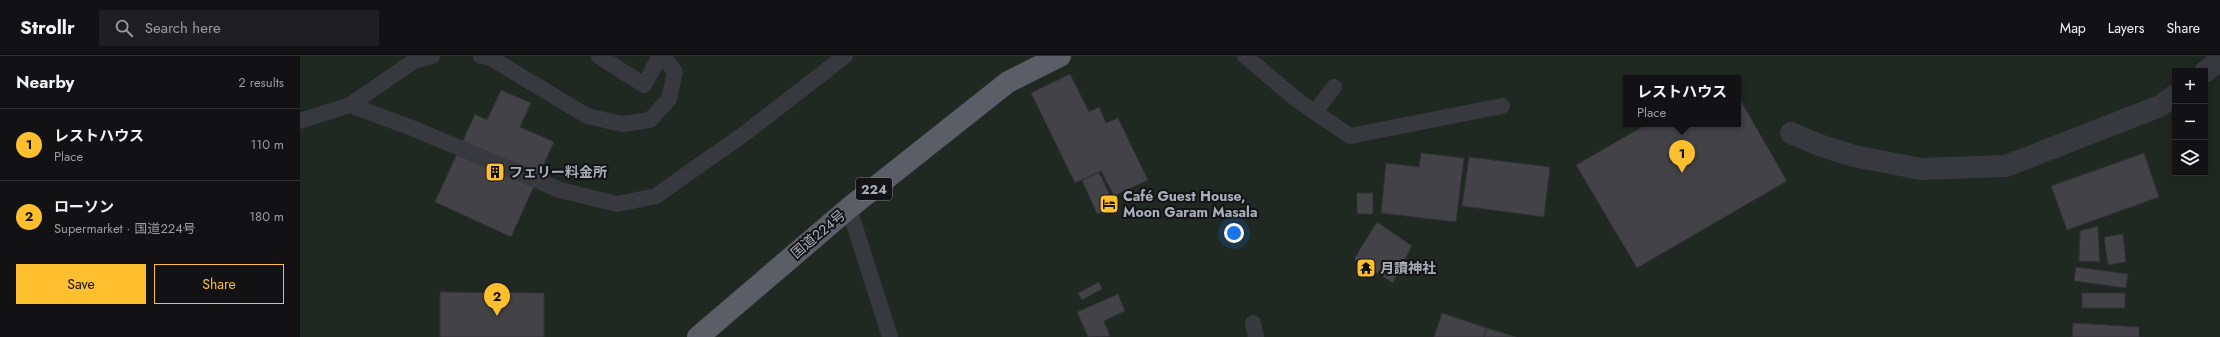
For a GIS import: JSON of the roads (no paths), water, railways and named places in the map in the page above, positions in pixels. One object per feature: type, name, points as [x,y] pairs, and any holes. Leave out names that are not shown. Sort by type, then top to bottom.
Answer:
[{"type":"highway","name":"国道224号","points":[[698,337],[848,208],[1008,82],[1060,56]]},
{"type":"street","points":[[2208,70],[2220,60]]},
{"type":"street","points":[[1791,133],[1819,145],[1854,156],[1920,169],[2006,166],[2160,106],[2172,97]]},
{"type":"lane","points":[[300,121],[350,105],[414,61],[432,56]]},
{"type":"lane","points":[[481,56],[489,58],[587,116],[622,124],[650,120],[669,99],[675,72],[662,56],[644,85],[599,56]]},
{"type":"lane","points":[[350,105],[412,128],[560,190],[617,204],[656,196],[744,134],[846,56]]},
{"type":"lane","points":[[1245,56],[1298,100],[1350,136],[1502,106]]},
{"type":"lane","points":[[1315,112],[1334,87]]},
{"type":"lane","points":[[848,208],[890,337]]},
{"type":"place","name":"フェリー料金所","points":[[495,172]]},
{"type":"place","name":"レストハウス","points":[[1682,173]]},
{"type":"place","name":"Café Guest House, Moon Garam Masala","points":[[1109,204]]},
{"type":"place","name":"月讀神社","points":[[1366,268]]},
{"type":"place","name":"ローソン","points":[[497,316]]}]
